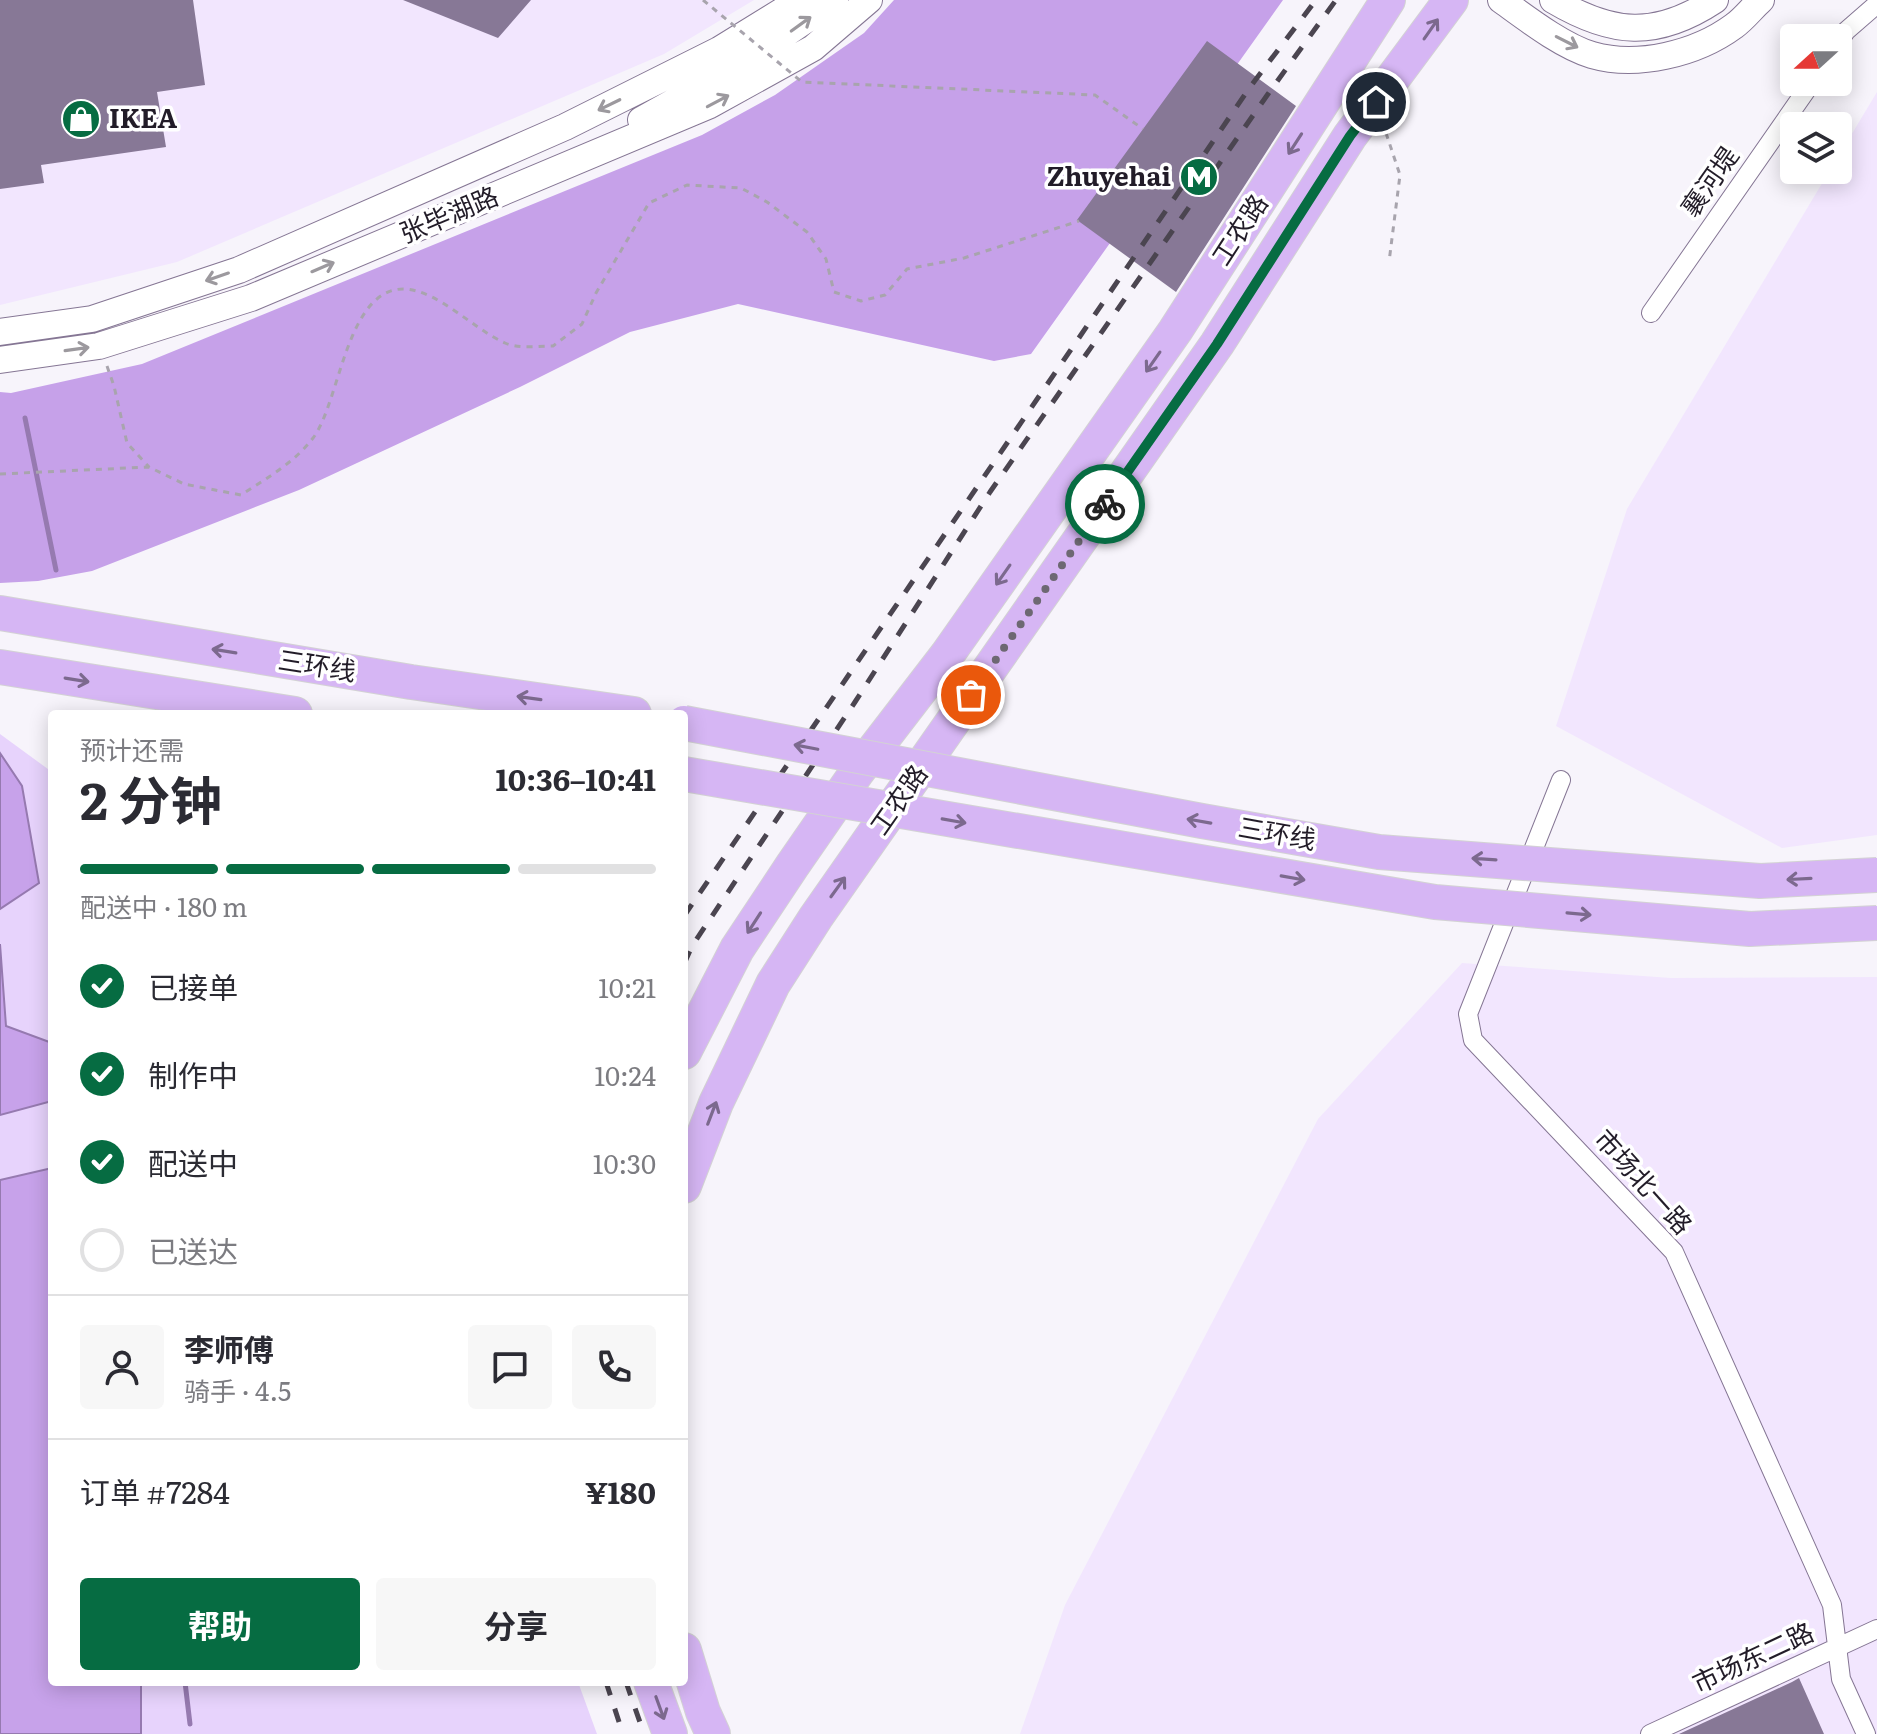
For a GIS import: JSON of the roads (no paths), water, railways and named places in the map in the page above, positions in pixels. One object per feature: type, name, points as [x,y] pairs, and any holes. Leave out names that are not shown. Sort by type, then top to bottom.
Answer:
[{"type":"highway","name":"工农路","points":[[688,1176],[716,1103],[773,984],[816,917],[1217,344],[1350,136],[1451,0]]},
{"type":"highway","name":"工农路","points":[[688,1044],[737,949],[792,866],[857,772],[947,655],[1175,331],[1381,6]]},
{"type":"highway","name":"三环线","points":[[0,613],[411,682],[606,710]]},
{"type":"highway","name":"三环线","points":[[0,667],[270,710]]},
{"type":"highway","name":"三环线","points":[[688,724],[1171,816],[1379,852],[1760,881],[1877,875]]},
{"type":"highway","name":"三环线","points":[[688,775],[1435,902],[1750,929],[1877,923]]},
{"type":"highway","points":[[688,1663],[713,1734]]},
{"type":"highway","points":[[652,1686],[670,1734]]},
{"type":"main road","name":"张毕湖路","points":[[0,332],[92,319],[239,270],[565,127],[719,50],[800,0]]},
{"type":"main road","points":[[592,154],[647,116],[780,39],[835,0]]},
{"type":"main road","name":"张毕湖路","points":[[0,360],[99,346],[251,298],[710,105],[813,48],[869,0]]},
{"type":"main road","points":[[1501,0],[1541,29],[1591,55],[1639,61],[1694,48],[1734,26],[1761,0]]},
{"type":"main road","points":[[1553,0],[1572,12],[1613,28],[1653,27],[1693,15],[1715,0]]},
{"type":"street","points":[[1852,26],[1877,4]]},
{"type":"street","name":"襄河堤","points":[[1651,313],[1802,96]]},
{"type":"street","name":"市场北一路","points":[[1561,780],[1468,1014],[1473,1040],[1674,1252],[1832,1605],[1841,1679],[1866,1734]]},
{"type":"street","name":"市场东二路","points":[[1650,1734],[1877,1629]]},
{"type":"waterway","points":[[25,418],[56,570]]},
{"type":"waterway","points":[[185,1686],[190,1724]]},
{"type":"railway","points":[[688,910],[1250,87],[1316,0]]},
{"type":"railway","points":[[688,955],[990,492],[1336,0]]},
{"type":"railway","points":[[607,1686],[623,1734]]},
{"type":"railway","points":[[627,1686],[644,1734]]},
{"type":"place","name":"IKEA","points":[[81,119]]},
{"type":"place","name":"Zhuyehai","points":[[1199,177]]}]
